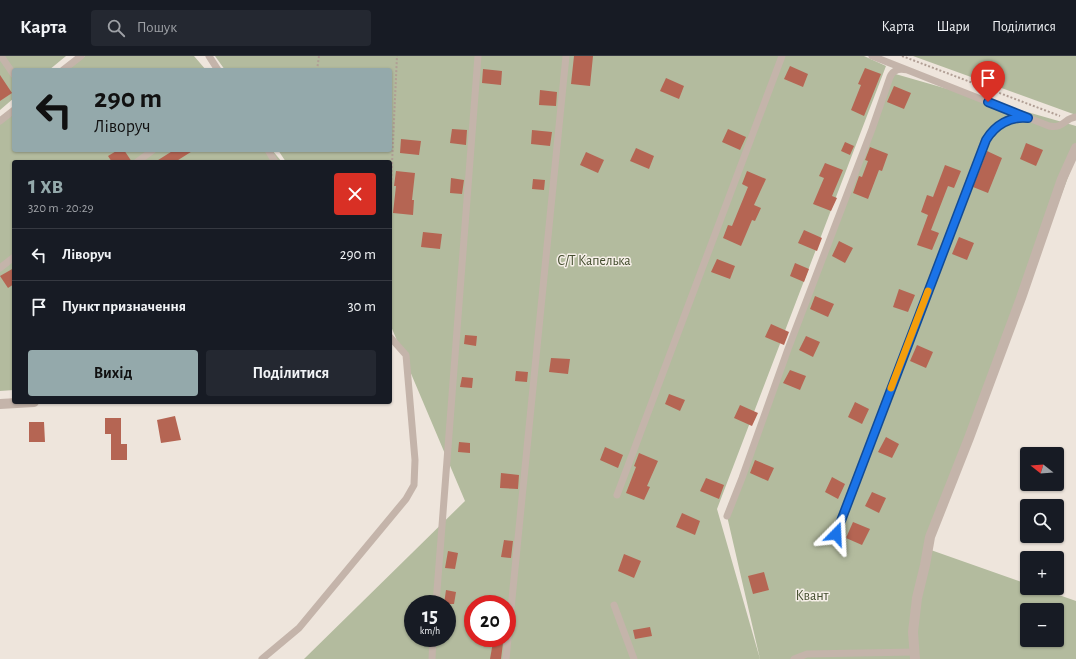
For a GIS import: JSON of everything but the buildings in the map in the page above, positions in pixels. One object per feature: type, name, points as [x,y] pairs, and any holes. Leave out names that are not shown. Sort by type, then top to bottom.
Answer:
[{"type":"street","points":[[915,656],[913,632],[916,605],[930,537],[967,445],[1062,179],[1076,148]]},
{"type":"street","points":[[0,404],[12,403]]},
{"type":"lane","points":[[1,56],[12,72]]},
{"type":"lane","points":[[66,68],[81,56]]},
{"type":"lane","points":[[209,56],[217,68]]},
{"type":"lane","points":[[437,595],[478,56]]},
{"type":"lane","points":[[506,659],[566,56]]},
{"type":"lane","points":[[617,495],[782,56]]},
{"type":"lane","points":[[872,56],[1049,126],[1063,124],[1073,117]]},
{"type":"lane","points":[[727,516],[788,349],[872,129],[890,76],[894,71],[899,69],[907,70]]},
{"type":"lane","points":[[0,121],[12,112]]},
{"type":"lane","points":[[836,534],[986,140],[992,132],[1003,123],[1017,118],[1028,118]]},
{"type":"lane","points":[[140,160],[150,152]]},
{"type":"lane","points":[[0,268],[12,259]]},
{"type":"lane","points":[[262,659],[299,628],[406,499],[414,485],[415,460],[406,355],[392,339]]},
{"type":"lane","points":[[614,605],[634,659]]},
{"type":"lane","points":[[432,659],[433,647]]},
{"type":"lane","points":[[794,659],[807,654],[915,656]]},
{"type":"path","points":[[317,68],[319,56]]},
{"type":"path","points":[[392,165],[397,56]]},
{"type":"path","points":[[902,56],[1062,117],[1073,117]]},
{"type":"green space","points":[[0,56],[66,56],[51,68],[12,68],[12,100],[0,110]]},
{"type":"green space","points":[[85,56],[194,56],[204,68],[70,68]]},
{"type":"green space","name":"С/Т Капелька","points":[[215,56],[864,56],[886,66],[717,509],[760,659],[304,659],[465,501],[392,329],[392,160],[285,160],[279,152],[392,152],[392,68],[224,68]]},
{"type":"green space","points":[[913,56],[1076,56],[1076,115]]},
{"type":"green space","name":"Квант","points":[[892,73],[1076,126],[1076,156],[928,549],[1020,582],[1020,595],[1059,595],[1076,601],[1076,659],[760,659],[727,516]]},
{"type":"green space","points":[[12,114],[12,152],[274,152],[280,160],[12,160],[12,390],[0,391],[0,123]]},
{"type":"slow traffic","points":[[891,388],[928,291]]},
{"type":"route","points":[[836,534],[986,140],[990,134],[1003,123],[1017,118],[1028,118],[988,102]]}]
